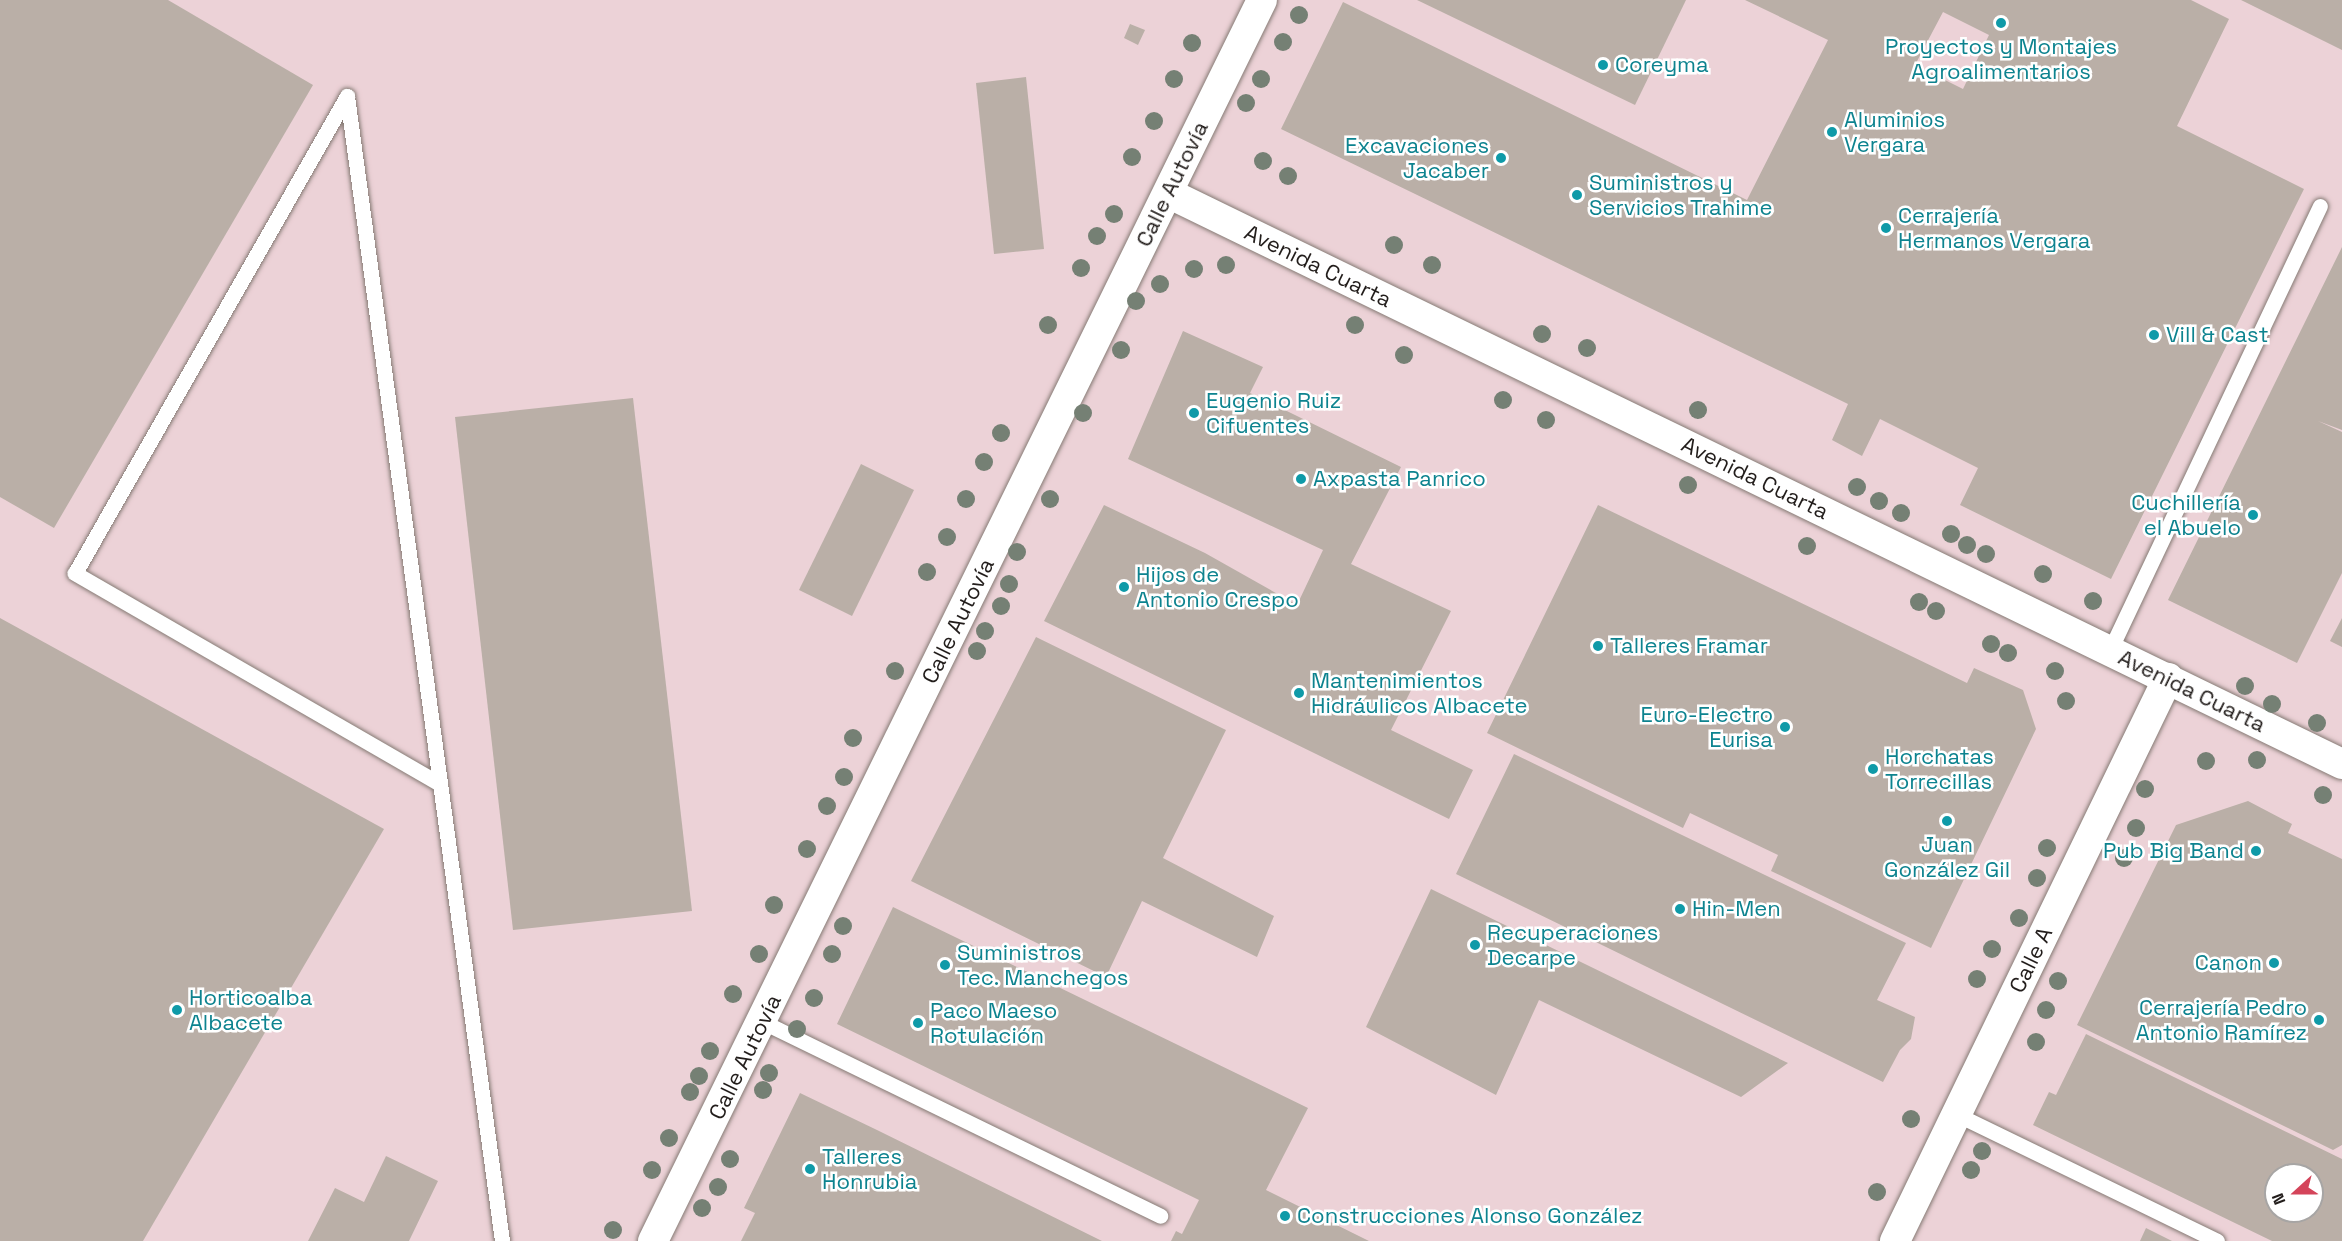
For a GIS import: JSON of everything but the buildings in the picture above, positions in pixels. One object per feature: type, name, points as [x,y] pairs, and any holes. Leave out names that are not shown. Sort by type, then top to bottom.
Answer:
[{"type":"street","name":"Calle Autovía","points":[[653,1241],[763,1022],[1262,0]]},
{"type":"street","name":"Avenida Cuarta","points":[[1168,193],[2342,764]]},
{"type":"street","name":"Calle A","points":[[1895,1241],[2168,678]]},
{"type":"lane","points":[[440,784],[75,573],[347,96],[502,1241]]},
{"type":"lane","points":[[2110,650],[2320,206]]},
{"type":"lane","points":[[763,1022],[1160,1216]]},
{"type":"lane","points":[[1956,1114],[2217,1241]]},
{"type":"shaded area","points":[[0,0],[2342,0],[2342,1241],[0,1241]]},
{"type":"place","name":"Proyectos y Montajes Agroalimentarios","points":[[2001,23]]},
{"type":"place","name":"Coreyma","points":[[1603,65]]},
{"type":"place","name":"Aluminios Vergara","points":[[1832,132]]},
{"type":"place","name":"Excavaciones Jacaber","points":[[1501,158]]},
{"type":"place","name":"Suministros y Servicios Trahime","points":[[1577,195]]},
{"type":"place","name":"Cerrajería Hermanos Vergara","points":[[1886,228]]},
{"type":"place","name":"Vill & Cast","points":[[2154,335]]},
{"type":"place","name":"Eugenio Ruiz Cifuentes","points":[[1194,413]]},
{"type":"place","name":"Axpasta Panrico","points":[[1301,479]]},
{"type":"place","name":"Cuchillería el Abuelo","points":[[2253,515]]},
{"type":"place","name":"Hijos de Antonio Crespo","points":[[1124,587]]},
{"type":"place","name":"Talleres Framar","points":[[1598,646]]},
{"type":"place","name":"Mantenimientos Hidráulicos Albacete","points":[[1299,693]]},
{"type":"place","name":"Euro-Electro Eurisa","points":[[1785,727]]},
{"type":"place","name":"Horchatas Torrecillas","points":[[1873,769]]},
{"type":"place","name":"Juan González Gil","points":[[1947,821]]},
{"type":"place","name":"Pub Big Band","points":[[2256,851]]},
{"type":"place","name":"Hin-Men","points":[[1680,909]]},
{"type":"place","name":"Recuperaciones Decarpe","points":[[1475,945]]},
{"type":"place","name":"Canon","points":[[2274,963]]},
{"type":"place","name":"Suministros Tec. Manchegos","points":[[945,965]]},
{"type":"place","name":"Horticoalba Albacete","points":[[177,1010]]},
{"type":"place","name":"Cerrajería Pedro Antonio Ramírez","points":[[2319,1020]]},
{"type":"place","name":"Paco Maeso Rotulación","points":[[918,1023]]},
{"type":"place","name":"Talleres Honrubia","points":[[810,1169]]},
{"type":"place","name":"Construcciones Alonso González","points":[[1285,1216]]}]
